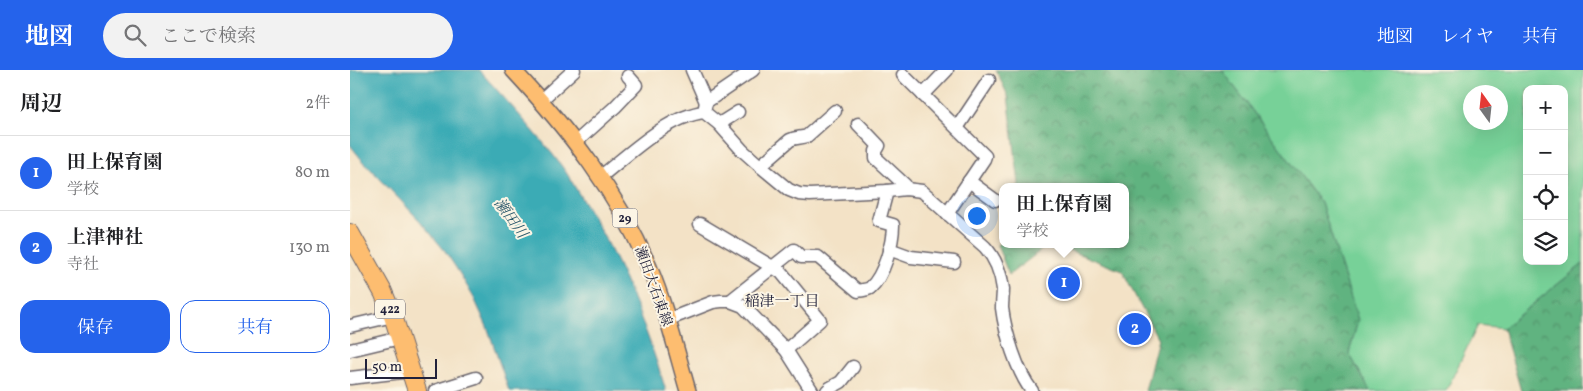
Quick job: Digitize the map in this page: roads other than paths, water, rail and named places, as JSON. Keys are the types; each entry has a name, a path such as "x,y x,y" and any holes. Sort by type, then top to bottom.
{"highway":[{"name":"422","path":"350,233 383,292 393,316 417,391"}],"main road":[{"name":"瀬田大石東線","path":"514,70 576,142 624,217 647,261 657,286 688,391"}],"street":[{"path":"541,100 574,70"},
{"path":"692,70 705,107 742,150 790,190 799,194 810,195 906,189 922,191 985,247 992,255 1003,288 1002,308 1010,344 1024,378 1032,391"},
{"path":"600,177 648,138 675,121 705,107 753,70"},
{"path":"923,95 947,70"},
{"path":"903,75 985,156 947,214"},
{"path":"576,142 616,107 636,85 628,76"},
{"path":"957,128 990,80"},
{"path":"760,166 794,138 807,136 835,111"},
{"path":"719,124 738,112"},
{"path":"858,124 879,146 876,151 876,158 905,185 906,189"},
{"path":"970,181 995,200"},
{"path":"730,301 794,250 801,257 818,257 858,291 869,288 883,270 894,234 894,225 879,222 887,191"},
{"path":"700,224 781,272 820,320 786,350"},
{"path":"889,249 930,265 954,262"},
{"path":"667,320 713,302 730,301 743,306 786,350 812,391"},
{"path":"350,326 393,316"},
{"path":"350,350 400,338"},
{"path":"827,391 830,388 844,386 852,367"},
{"path":"350,378 411,371"},
{"path":"435,391 476,378"}],"water":[{"name":"瀬田川","path":"350,70 479,70 561,165 593,217 618,265 640,314 666,391 509,391 488,329 474,298 460,274 445,251 420,221 350,145"}],"place":[{"name":"田上保育園","path":"1064,283"},
{"name":"上津神社","path":"1135,329"}],"district":[{"name":"稲津一丁目","path":"782,301"}]}
